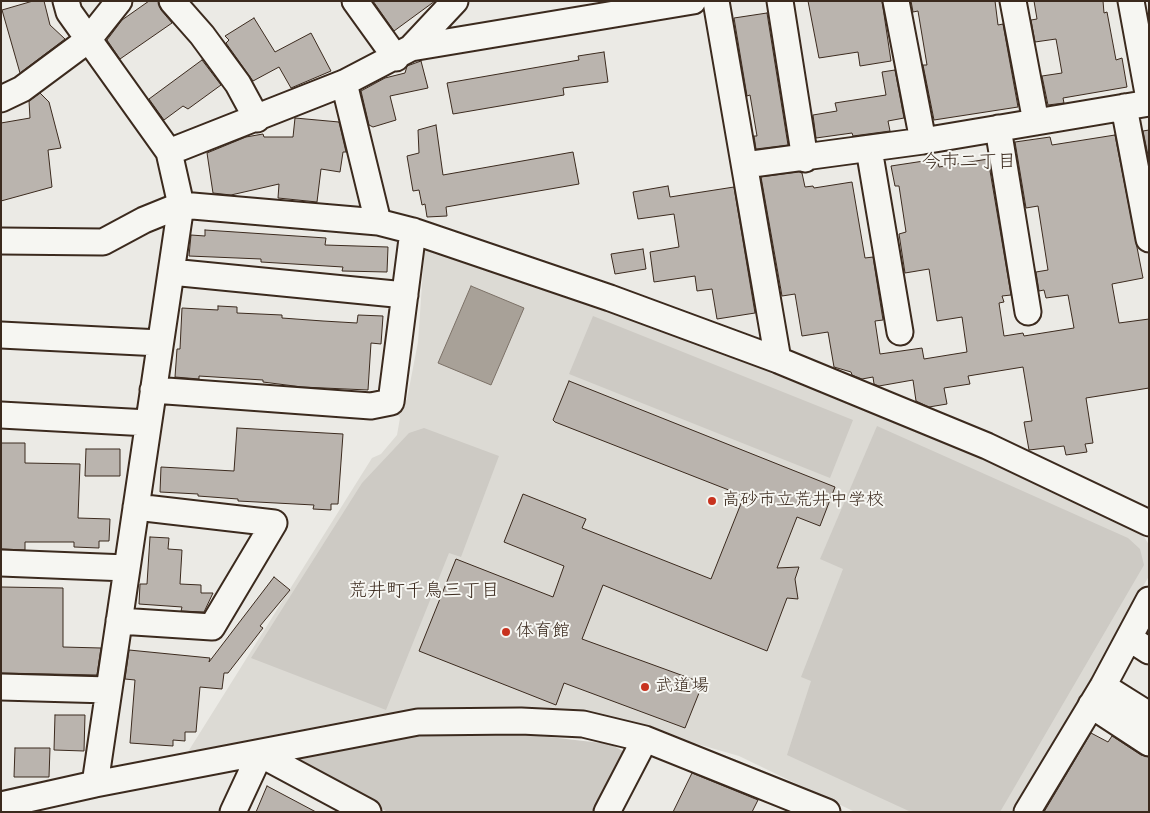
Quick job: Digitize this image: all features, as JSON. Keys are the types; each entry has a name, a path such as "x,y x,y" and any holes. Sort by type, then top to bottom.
{"street":[{"path":"66,1 69,12 88,40 169,152 181,205 95,784"},
{"path":"1,99 22,89 88,40 119,1"},
{"path":"172,1 202,35 238,84 257,119"},
{"path":"355,1 404,53"},
{"path":"404,53 455,1"},
{"path":"169,152 257,119 344,83 404,53 693,1"},
{"path":"716,1 778,360"},
{"path":"780,1 805,158"},
{"path":"896,1 923,141"},
{"path":"1013,1 1036,122"},
{"path":"1131,1 1149,99"},
{"path":"344,83 378,222"},
{"path":"745,165 923,141 1149,103"},
{"path":"1124,108 1149,239"},
{"path":"998,128 1028,312"},
{"path":"869,149 900,332"},
{"path":"1,241 103,242 144,220 181,205 378,222 413,231 610,298 778,360 987,446 1149,524"},
{"path":"153,390 371,406 392,402 413,231"},
{"path":"171,272 405,295"},
{"path":"1,335 160,343"},
{"path":"1,415 148,423"},
{"path":"119,622 212,627 274,523 136,507"},
{"path":"1,563 127,568"},
{"path":"1028,812 1097,695 1139,644 1149,600"},
{"path":"1,687 109,690"},
{"path":"1097,695 1149,715"},
{"path":"1097,695 1149,743"},
{"path":"1,805 95,784 260,754 418,722 521,721 583,724 645,739 826,812"},
{"path":"607,812 645,739"},
{"path":"233,812 260,754"},
{"path":"260,754 368,812"}],"shaded area":[{"name":"高砂市立荒井中学校","path":"425,242 905,422 1139,528 1149,545 1149,576 1015,812 855,812 739,756 614,720 493,710 431,709 358,718 186,755 372,458 381,454 397,435 400,418 397,413 407,399 418,342"},
{"path":"471,286 524,308 491,385 438,363"},
{"path":"593,316 853,420 830,478 569,374"},
{"path":"877,426 1128,538 1140,549 1144,565 1000,812 911,812 787,755 811,681 801,677 843,569 820,559"},
{"path":"424,428 499,456 461,557 449,553 386,710 251,658 362,483 409,433"},
{"path":"413,732 514,733 610,744 623,751 593,812 388,812 293,765 295,755"}],"building":[{"path":"33,1 44,1 50,25 65,39 20,73 2,10"},
{"path":"149,1 158,1 161,10 172,23 120,59 107,40 122,20"},
{"path":"373,1 435,1 394,31"},
{"path":"808,1 882,1 891,61 860,66 858,52 819,58"},
{"path":"911,1 995,1 998,25 1003,24 1018,107 934,120 923,65 927,65 918,11 913,12"},
{"path":"1034,1 1103,1 1104,13 1107,12 1116,60 1122,58 1127,87 1063,98 1064,103 1048,105 1042,76 1062,73 1056,39 1035,42 1031,20 1037,19"},
{"path":"767,13 788,145 756,149 754,136 757,136 750,95 747,96 734,18"},
{"path":"254,18 275,52 311,33 331,71 291,88 279,67 253,81 226,43 229,40 225,36"},
{"path":"604,52 608,82 563,88 564,95 453,114 447,83 579,60 578,56"},
{"path":"202,60 221,85 188,109 183,106 164,120 149,99"},
{"path":"421,61 428,88 390,96 396,120 373,127 369,125 361,91 385,78 405,73 407,66"},
{"path":"895,70 904,118 888,121 890,131 853,136 852,133 816,138 813,115 837,111 835,103 886,95 882,72"},
{"path":"40,93 49,102 61,148 48,150 52,187 1,201 1,123 30,118 29,101"},
{"path":"295,118 339,122 346,152 343,152 340,172 321,169 317,202 278,198 279,184 231,195 213,193 207,153 246,137 263,134 264,137 293,137"},
{"path":"436,125 443,175 573,152 579,184 446,207 447,216 427,217 425,204 422,205 419,190 413,191 407,156 419,153 418,130"},
{"path":"1149,130 1149,160 1143,131"},
{"path":"1115,135 1143,278 1112,284 1119,323 1149,319 1149,388 1086,398 1093,443 1085,444 1087,452 1066,455 1064,446 1029,450 1024,422 1032,421 1023,367 968,376 970,384 944,388 947,404 929,407 916,401 913,380 879,386 874,384 873,377 862,379 852,375 851,372 834,367 828,332 802,336 795,294 782,296 761,177 799,172 802,173 805,187 813,186 814,188 852,182 865,258 873,257 883,320 875,321 880,354 922,348 924,359 967,352 962,317 937,321 929,269 905,273 899,234 906,232 899,186 895,186 891,166 937,159 939,167 988,159 1011,295 1002,296 1004,302 999,303 1004,336 1023,333 1024,336 1074,328 1068,295 1046,298 1044,290 1039,291 1036,272 1048,270 1038,206 1026,208 1015,142 1050,137 1052,145"},
{"path":"668,186 670,197 734,187 755,313 717,319 712,289 697,291 695,276 654,282 650,252 679,247 674,214 638,219 633,192"},
{"path":"205,230 326,238 325,245 388,247 387,272 342,271 343,267 261,262 261,259 189,256 191,235 205,236"},
{"path":"643,249 646,269 615,274 611,254"},
{"path":"218,306 237,307 237,313 282,315 282,318 323,321 357,323 358,315 383,316 381,344 371,343 368,390 302,387 263,382 263,380 199,376 199,379 175,377 177,349 180,349 182,308 218,310"},
{"path":"569,381 835,487 820,526 797,517 777,568 799,567 795,579 798,599 787,598 767,651 603,585 582,639 703,683 685,728 564,683 556,705 419,651 456,559 553,597 564,566 504,542 523,494 586,519 582,528 711,579 744,496 555,422 553,420"},
{"path":"237,428 343,434 338,504 331,504 331,510 313,509 314,505 238,501 238,499 198,496 198,494 160,492 161,467 234,471"},
{"path":"1,443 25,443 25,463 80,464 78,518 110,519 109,541 99,541 99,548 74,547 74,542 25,542 25,550 1,549"},
{"path":"86,449 120,449 120,476 85,476"},
{"path":"150,537 169,538 168,549 182,550 180,584 201,585 201,593 213,593 204,612 181,611 182,607 139,604 140,584 147,584"},
{"path":"274,577 290,590 260,626 263,628 228,673 224,673 222,689 200,687 196,732 185,732 185,741 173,740 173,746 130,743 135,680 125,679 129,650 210,658 209,662"},
{"path":"1,587 63,588 63,647 101,648 97,675 1,673"},
{"path":"55,715 85,715 84,751 54,750"},
{"path":"1091,733 1108,742 1112,736 1141,755 1149,757 1149,812 1044,812"},
{"path":"15,748 50,748 49,777 14,777"},
{"path":"692,773 758,800 752,812 673,812"},
{"path":"267,786 316,812 256,812"}],"place":[{"name":"高砂市立荒井中学校","path":"712,501"},
{"name":"体育館","path":"506,632"},
{"name":"武道場","path":"645,687"}],"district":[{"name":"今市二丁目","path":"969,163"},
{"name":"荒井町千鳥三丁目","path":"424,592"}]}
